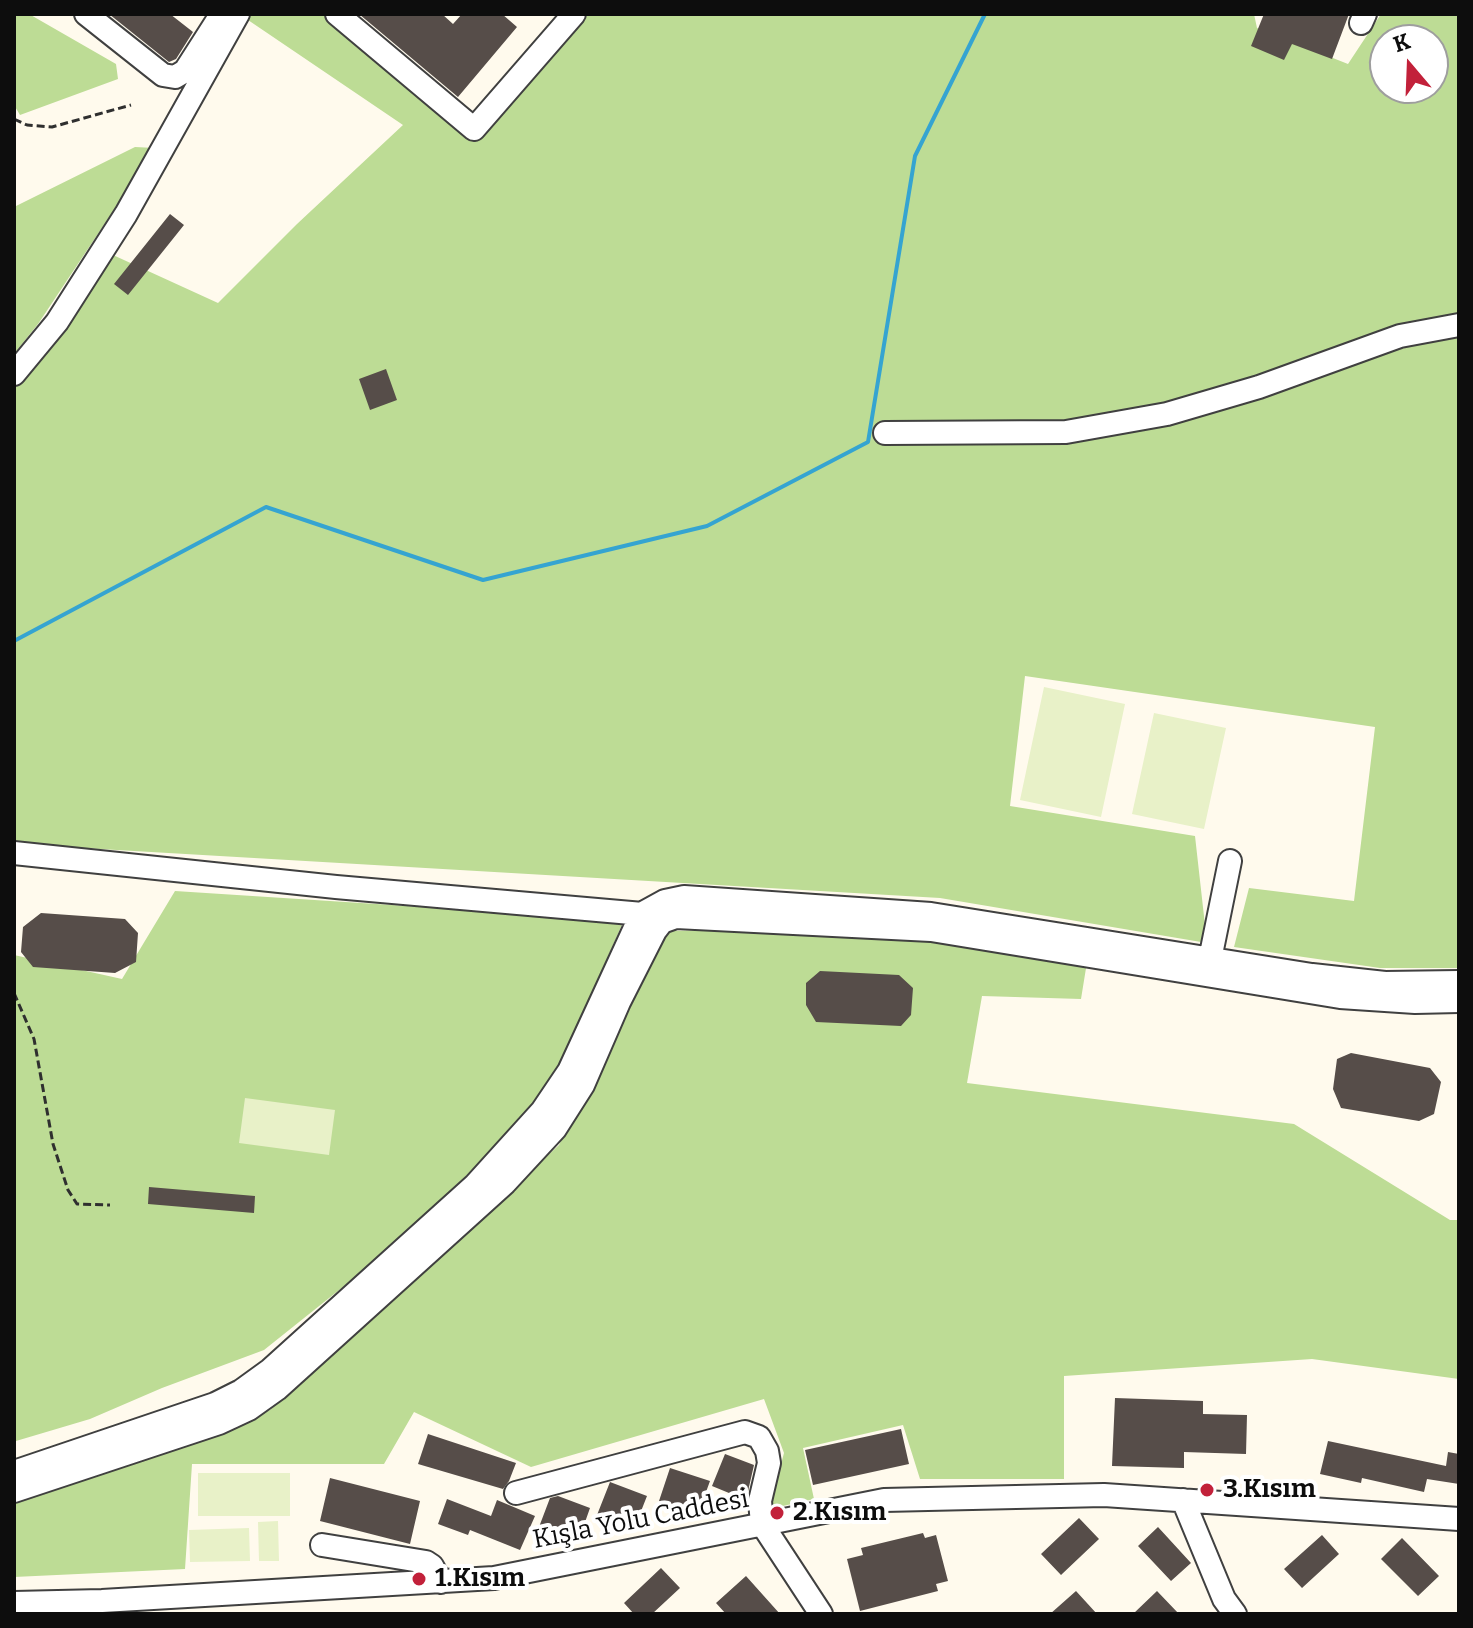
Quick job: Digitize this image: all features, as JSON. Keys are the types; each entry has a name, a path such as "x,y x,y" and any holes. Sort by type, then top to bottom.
{"street":[{"path":"86,14 163,75 175,77 185,71 222,14"},
{"path":"14,374 57,322 126,214 238,14"},
{"path":"337,14 474,129 574,14"},
{"path":"885,433 1066,432 1167,414 1259,387 1400,336 1459,325"},
{"path":"14,853 676,917 931,930 1209,967 1347,980 1459,982"},
{"path":"1209,967 1230,861"},
{"path":"230,1407 475,1185 533,1121 569,1071 644,914 665,901 684,897 931,914 1376,1001 1459,1001"},
{"path":"14,1491 28,1474 167,1430 277,1389 505,1183 555,1129 583,1085 619,1002 655,931 662,922 676,917"},
{"path":"516,1493 745,1432 759,1437 767,1451 769,1463 759,1512 762,1524 821,1614"},
{"name":"Kışla Yolu Caddesi","path":"14,1603 102,1601 494,1578 884,1500 1104,1495 1459,1519"},
{"path":"1183,1500 1223,1609"},
{"path":"322,1545 426,1562 441,1582"}],"path":[{"path":"14,119 27,125 52,127 131,105"},
{"path":"14,993 34,1039 53,1144 68,1190 77,1204 110,1205"}],"green space":[{"path":"14,14 29,14 116,64 118,79 20,115 14,105"},
{"path":"252,14 329,14 477,138 588,14 1254,14 1257,28 1348,64 1369,32 1369,104 1449,104 1449,24 1374,24 1381,14 1459,14 1459,968 1380,968 1234,947 1249,888 1354,901 1375,727 1025,676 1010,806 1195,836 1207,943 940,898 14,844 14,384 113,255 218,303 403,125 248,20"},
{"path":"135,147 155,148 38,324 14,354 14,207"},
{"path":"1044,687 1125,704 1101,817 1020,800"},
{"path":"1154,713 1226,728 1204,829 1132,814"},
{"path":"175,891 624,920 544,1102 378,1259 264,1350 90,1419 16,1441 14,955 122,979"},
{"path":"847,928 1087,962 1081,999 982,996 967,1083 1294,1124 1450,1220 1459,1220 1459,1379 1312,1359 1064,1376 1064,1479 920,1479 903,1425 803,1448 814,1499 765,1510 784,1453 764,1399 531,1467 414,1412 384,1464 192,1464 185,1569 14,1577 14,1497 270,1410 559,1145 663,931"},
{"path":"245,1098 335,1110 329,1155 239,1143"},
{"path":"198,1473 290,1473 290,1516 198,1516"},
{"path":"278,1521 279,1561 259,1561 258,1522"},
{"path":"249,1528 250,1561 190,1562 189,1530"}],"building":[{"path":"109,14 170,14 193,32 176,59 169,62"},
{"path":"359,14 442,14 453,24 462,14 502,14 517,27 458,97"},
{"path":"1264,14 1349,14 1332,59 1292,44 1284,60 1251,46"},
{"path":"170,214 184,225 128,295 114,284"},
{"path":"386,369 397,400 370,410 359,379"},
{"path":"41,913 125,919 138,933 136,962 115,973 33,967 21,952 23,927"},
{"path":"820,971 899,975 913,988 911,1015 901,1026 816,1022 806,1005 806,983"},
{"path":"1351,1053 1430,1068 1441,1082 1434,1114 1419,1121 1341,1108 1333,1089 1337,1059"},
{"path":"149,1187 255,1196 254,1213 148,1204"},
{"path":"1115,1398 1203,1401 1203,1414 1247,1415 1246,1454 1184,1452 1184,1468 1112,1466"},
{"path":"901,1429 909,1464 813,1485 805,1450"},
{"path":"428,1434 516,1463 509,1481 503,1489 418,1464"},
{"path":"1328,1441 1446,1466 1448,1452 1459,1454 1459,1484 1427,1479 1424,1492 1362,1478 1361,1483 1320,1474"},
{"path":"725,1454 754,1465 746,1500 712,1486"},
{"path":"670,1468 710,1481 698,1514 659,1501"},
{"path":"330,1478 420,1501 410,1544 320,1521"},
{"path":"610,1482 647,1496 634,1529 597,1515"},
{"path":"558,1496 590,1508 578,1542 539,1527 550,1498"},
{"path":"447,1499 491,1516 497,1500 535,1516 520,1550 470,1530 468,1535 438,1524"},
{"path":"1079,1518 1099,1539 1061,1575 1041,1554"},
{"path":"1158,1527 1191,1563 1171,1581 1138,1546"},
{"path":"923,1533 925,1538 936,1535 948,1581 936,1584 938,1591 860,1611 847,1559 863,1555 861,1548"},
{"path":"1322,1535 1339,1554 1302,1588 1284,1569"},
{"path":"1402,1538 1439,1576 1418,1596 1381,1559"},
{"path":"661,1568 680,1588 652,1614 634,1614 624,1603"},
{"path":"746,1576 780,1614 726,1614 716,1603"},
{"path":"1076,1591 1097,1614 1050,1614"},
{"path":"1157,1591 1179,1614 1133,1614"}],"waterway":[{"path":"14,641 266,507 483,580 707,526 868,442 915,156 985,14"}],"place":[{"name":"3.Kısım","path":"1207,1490"},
{"name":"2.Kısım","path":"777,1513"},
{"name":"1.Kısım","path":"419,1579"}]}
